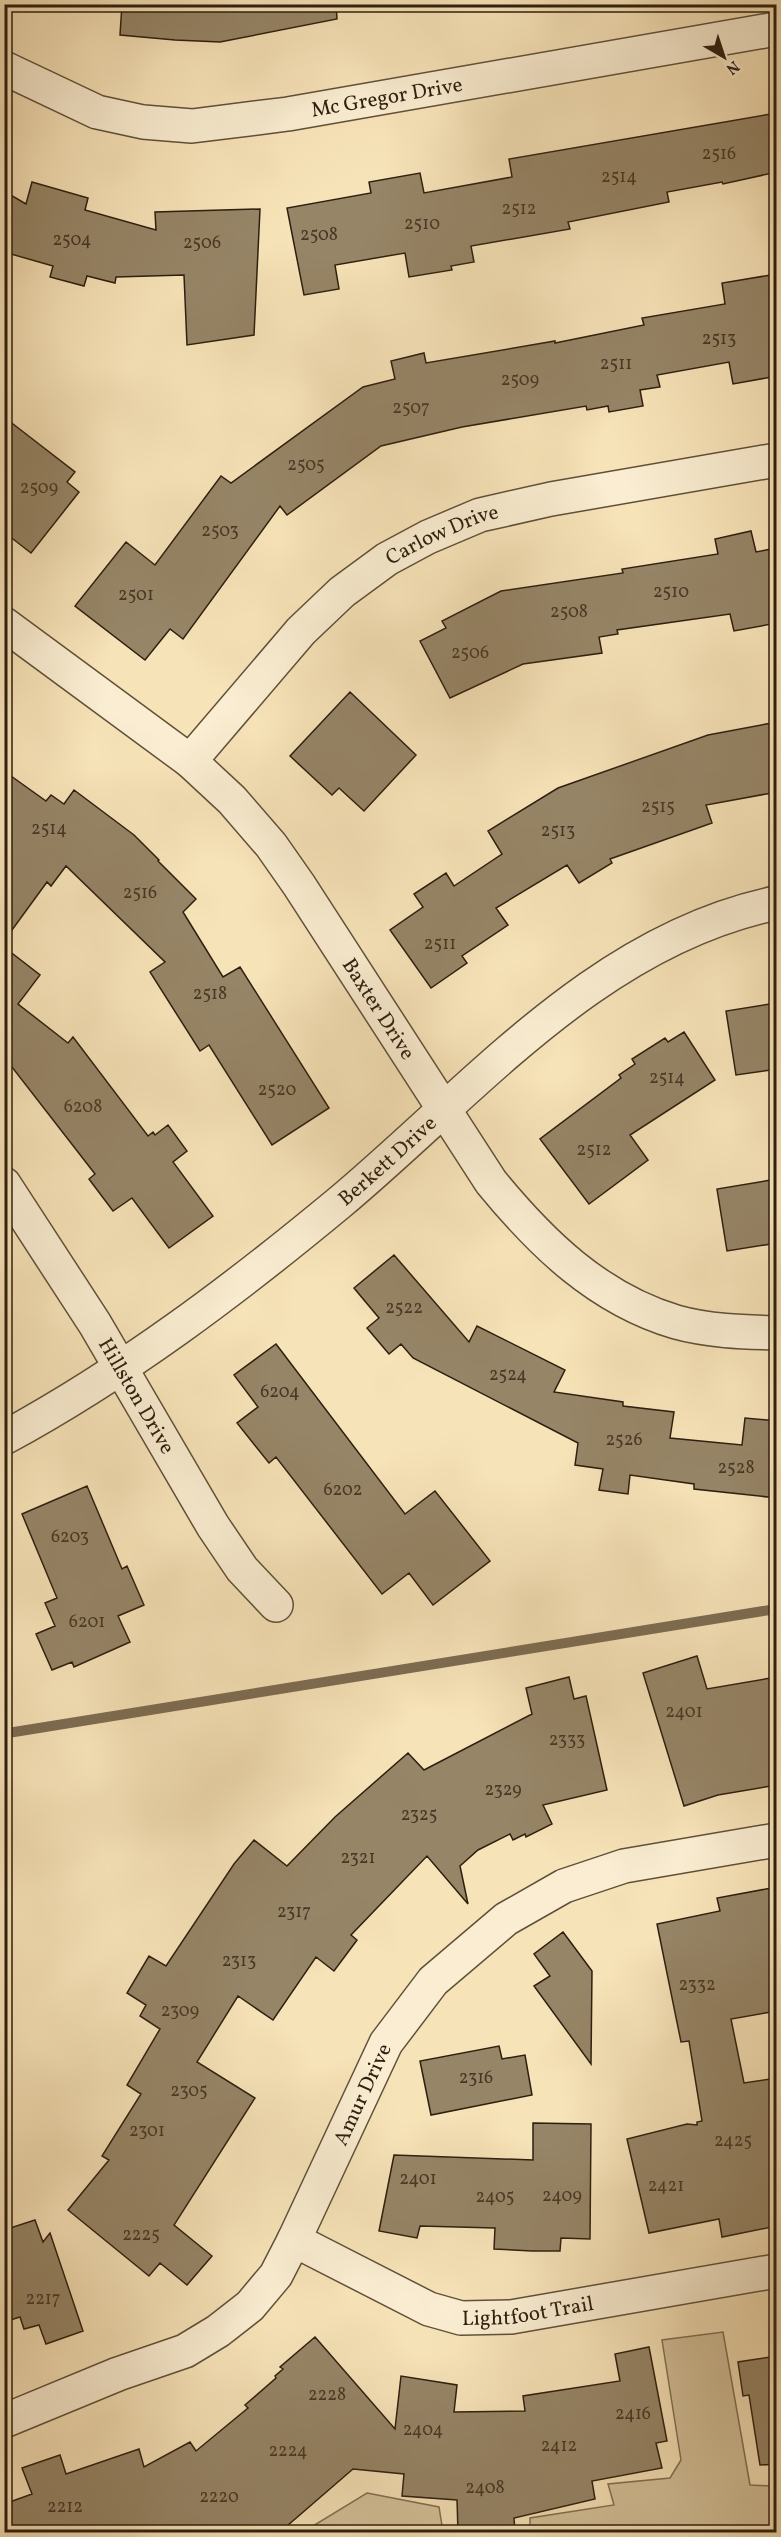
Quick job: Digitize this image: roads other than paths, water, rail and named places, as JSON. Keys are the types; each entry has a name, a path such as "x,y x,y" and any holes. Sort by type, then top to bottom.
{"street":[{"name":"Mc Gregor Drive","path":"4,68 97,112 142,122 192,126 288,114 777,29"},
{"name":"Carlow Drive","path":"190,761 301,631 342,592 387,559 428,537 480,515 551,499 777,460"},
{"name":"Baxter Drive","path":"4,624 190,761 232,800 271,845 491,1182 525,1224 575,1269 624,1301 676,1322 728,1331 777,1333"},
{"name":"Berkett Drive","path":"4,1438 90,1389 253,1273 340,1202 544,1022 641,953 696,929 777,903"},
{"name":"Hillston Drive","path":"4,1184 121,1367 213,1526 242,1569 276,1605"},
{"name":"Amur Drive","path":"4,2421 118,2374 185,2351 218,2331 250,2306 276,2275 386,2043 433,1981 506,1919 564,1886 624,1866 777,1840"},
{"name":"Lightfoot Trail","path":"294,2240 429,2310 461,2318 511,2317 777,2271"}],"waterway":[{"path":"8,1733 776,1609"}]}
